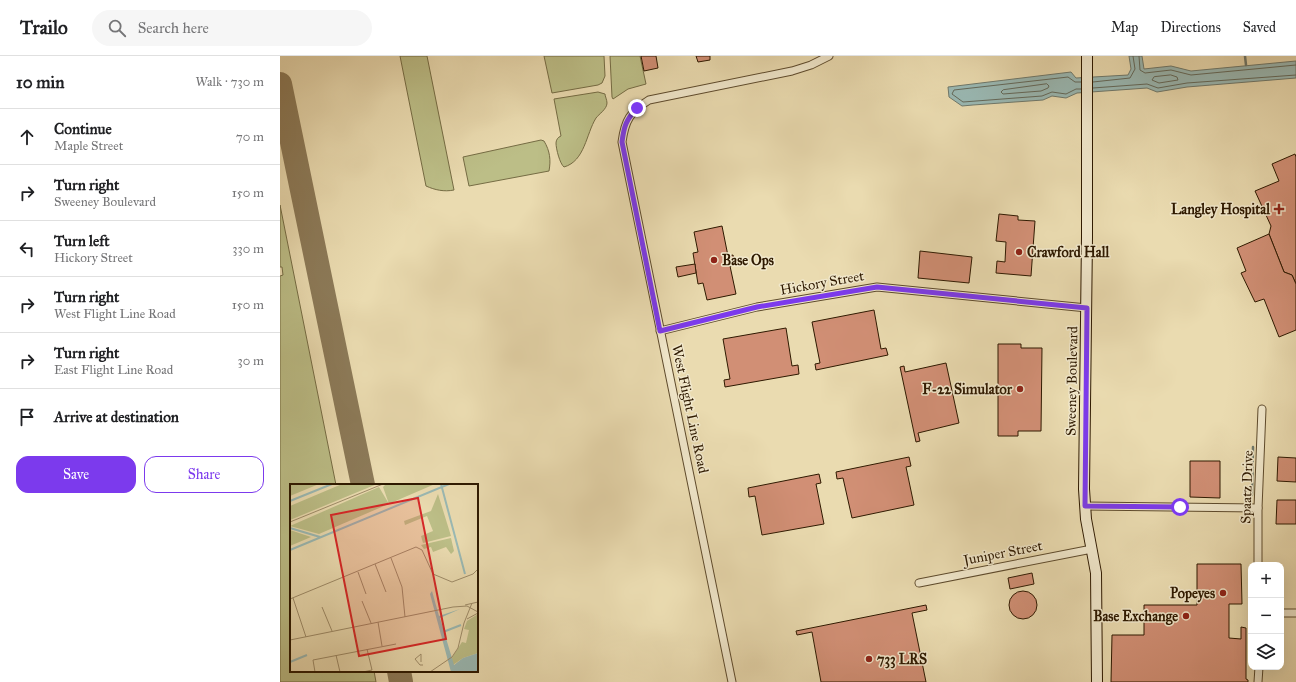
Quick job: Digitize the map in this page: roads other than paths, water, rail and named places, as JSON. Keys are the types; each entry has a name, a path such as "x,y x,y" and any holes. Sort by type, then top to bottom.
{"main road":[{"name":"Sweeney Boulevard","path":"1087,56 1085,506 1097,584 1096,682"}],"street":[{"name":"West Flight Line Road","path":"732,682 622,142 624,127 629,117 637,108 649,100 792,71 811,65 829,56"},
{"name":"Hickory Street","path":"660,331 757,307 877,287 1087,308"},
{"name":"Spaatz Drive","path":"1258,562 1258,508 1262,409"},
{"path":"1085,506 1258,508"},
{"name":"Juniper Street","path":"919,583 1092,549"},
{"path":"1284,613 1296,613"},
{"path":"1258,682 1259,670"}],"water":[{"path":"1129,56 1142,56 1144,69 1171,66 1191,71 1296,61 1296,78 1187,87 1157,92 1147,88 1077,93 1066,98 1052,96 1043,100 962,106 949,97 948,87 1071,72 1076,78 1128,75 1131,69"}],"waterway":[{"path":"1245,56 1246,65"},
{"path":"1252,495 1253,447"}],"place":[{"name":"Langley Hospital","path":"1279,209"},
{"name":"Crawford Hall","path":"1019,252"},
{"name":"Base Ops","path":"714,260"},
{"name":"F-22 Simulator","path":"1020,389"},
{"name":"Popeyes","path":"1223,593"},
{"name":"Base Exchange","path":"1186,616"},
{"name":"733 LRS","path":"869,659"}]}
